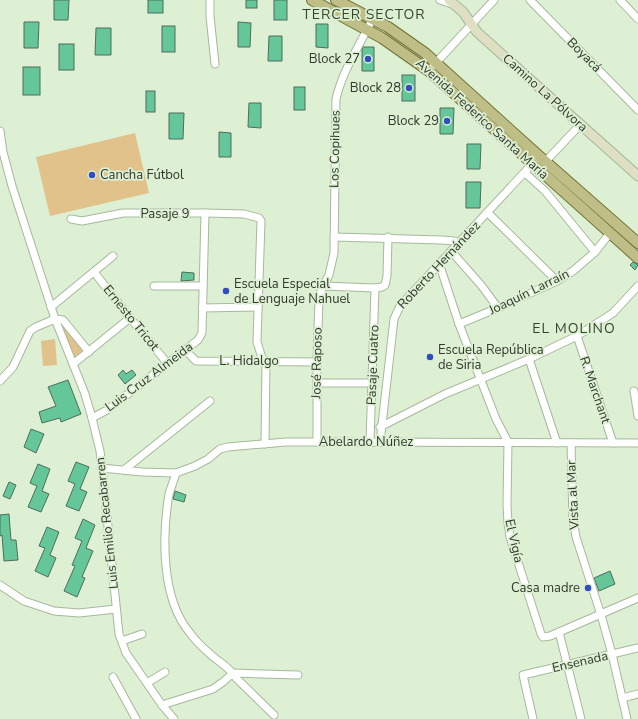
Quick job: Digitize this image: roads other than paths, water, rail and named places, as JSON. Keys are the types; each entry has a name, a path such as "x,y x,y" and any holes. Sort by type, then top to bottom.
{"main road":[{"name":"Avenida Federico Santa María","path":"312,0 368,29 397,47 429,71 638,244"},
{"name":"Avenida Federico Santa María","path":"336,0 373,18 402,36 436,63 610,233 638,258"}],"street":[{"path":"210,0 210,16 215,64"},
{"name":"Camino La Pólvora","path":"440,0 453,3 463,12 477,32 638,176"},
{"path":"429,71 494,0"},
{"name":"Boyacá","path":"530,0 638,110"},
{"path":"620,0 638,19"},
{"name":"Los Copihues","path":"323,286 332,265 334,236 336,99 338,88 348,65 373,18"},
{"name":"Roberto Hernández","path":"380,442 380,427 396,312 404,300 525,173 580,124"},
{"name":"Luis Emilio Recabarren","path":"0,131 3,152 12,186 55,319 85,394 100,451 119,634 126,653 162,705 174,719"},
{"path":"525,173 545,191 594,252"},
{"path":"488,212 557,281"},
{"name":"Pasaje 9","path":"71,218 82,222 123,213 205,213 244,214 259,218 261,221 258,307"},
{"name":"Luis Cruz Almeida","path":"92,418 107,410 168,364 198,340 202,333 205,213"},
{"name":"Joaquín Larraín","path":"459,324 557,281 573,271 594,252 610,233"},
{"path":"334,236 448,240 458,243"},
{"name":"Pasaje Cuatro","path":"370,441 378,288 386,282 388,276 388,237"},
{"path":"451,251 481,285 498,308"},
{"path":"51,306 113,256"},
{"path":"439,264 459,324 496,419 508,442"},
{"name":"Ernesto Tricot","path":"94,272 168,364"},
{"path":"154,286 203,286"},
{"path":"323,286 378,288"},
{"name":"José Raposo","path":"317,442 319,297 323,286"},
{"path":"380,427 446,394 529,359 577,336 613,312 638,286"},
{"path":"202,308 258,307 257,342 264,361 265,444"},
{"path":"73,364 130,318"},
{"path":"0,381 13,367 30,331 55,319 63,320 89,352"},
{"name":"R. Marchant","path":"577,336 613,444"},
{"name":"L. Hidalgo","path":"185,350 196,361 317,362"},
{"path":"529,359 557,443"},
{"path":"317,383 372,383"},
{"path":"634,392 638,416"},
{"path":"124,470 210,401"},
{"name":"Abelardo Núñez","path":"102,468 176,474 195,466 220,449 228,446 265,444 370,441 638,444"},
{"name":"El Vigía","path":"508,442 508,523 510,537 541,634 543,637 559,632"},
{"name":"Vista al Mar","path":"571,443 573,520 576,538 612,654 627,719"},
{"path":"176,474 170,493 166,522 165,556 174,608 189,632 208,653 233,673 236,678 274,715"},
{"path":"0,584 24,601 54,611 79,613 116,609"},
{"path":"581,719 559,632 638,598"},
{"path":"122,641 142,634"},
{"name":"Ensenada","path":"533,719 523,675 638,648"},
{"path":"147,683 166,672"},
{"path":"162,705 213,689 233,673 298,675"},
{"path":"113,677 136,719"},
{"path":"622,698 638,694"}],"place":[{"name":"Block 27","path":"368,59"},
{"name":"Block 28","path":"409,88"},
{"name":"Block 29","path":"447,121"},
{"name":"Cancha Fútbol","path":"92,175"},
{"name":"Escuela Especial de Lenguaje Nahuel","path":"226,291"},
{"name":"Escuela República de Siria","path":"430,357"},
{"name":"Casa madre","path":"588,588"}],"district":[{"name":"TERCER SECTOR","path":"364,14"},
{"name":"EL MOLINO","path":"574,328"}]}
